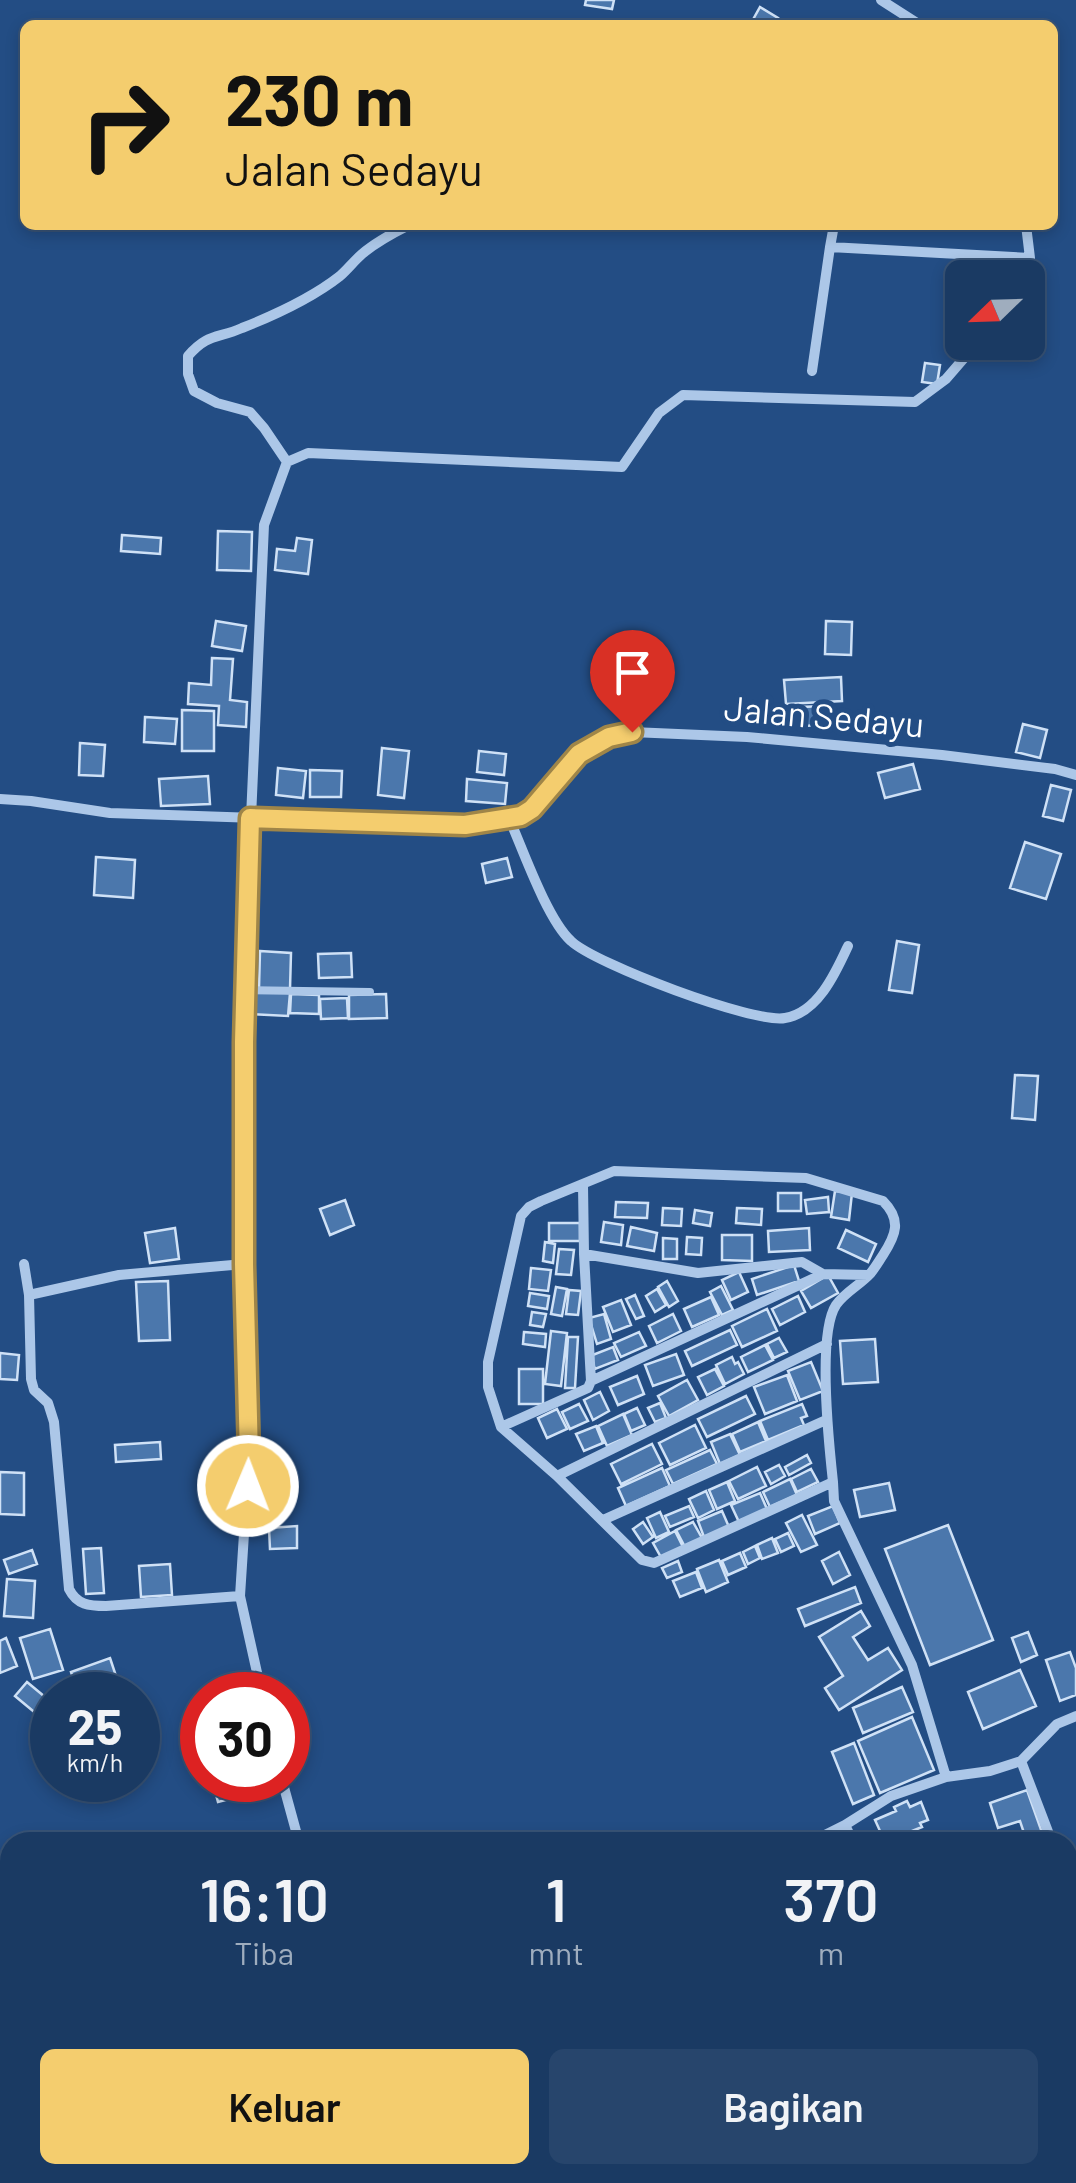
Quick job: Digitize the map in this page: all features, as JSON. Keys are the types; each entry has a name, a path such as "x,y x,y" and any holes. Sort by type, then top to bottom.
{"street":[{"path":"880,0 912,20"},
{"path":"287,462 250,412 217,403 194,391 188,374 188,356 214,335 238,330 306,298 338,277 364,252 400,230"},
{"path":"812,370 833,230"},
{"path":"830,247 1030,258 1027,230"},
{"path":"257,1672 240,1596 249,1456 244,1264 250,818 264,525 287,462 308,453 622,467 659,413 683,395 914,402 946,379 962,360"},
{"name":"Jalan Sedayu","path":"0,799 110,813 465,825 521,816 532,809 579,754 609,737 632,732 747,737 903,751 1076,775"},
{"path":"509,818 553,918 570,941 598,960 652,982 763,1018 787,1018 809,1006 832,979 848,946"},
{"path":"833,1482 654,1563 642,1560 501,1427 488,1387 488,1362 521,1216 541,1201 614,1170 806,1178 871,1196 891,1209 897,1224 894,1237 869,1275 834,1307 828,1344 826,1420 833,1482 834,1500 912,1665 946,1777"},
{"path":"501,1427 588,1388 591,1381 583,1185"},
{"path":"584,1254 698,1273 802,1262 822,1274"},
{"path":"24,1264 29,1295 31,1378 34,1390 48,1403 52,1416 69,1588 74,1598 90,1606 106,1606 240,1596"},
{"path":"29,1295 119,1275 244,1264"},
{"path":"591,1381 822,1274 869,1275"},
{"path":"557,1476 828,1344"},
{"path":"603,1520 826,1420"},
{"path":"831,1832 891,1796 946,1777 990,1772 1021,1761 1057,1724 1076,1716"},
{"path":"1021,1761 1048,1832"},
{"path":"288,1802 296,1832"},
{"path":"845,1825 848,1832"}],"lane":[{"path":"246,990 370,992"}],"building":[{"path":"586,0 614,0 612,9 585,5"},
{"path":"760,7 778,18 777,20 753,20"},
{"path":"925,363 940,365 937,384 922,382"},
{"path":"218,531 252,532 251,571 217,570"},
{"path":"122,535 161,538 160,554 121,551"},
{"path":"297,538 312,540 308,574 275,570 277,549 295,551"},
{"path":"216,621 246,626 242,651 212,646"},
{"path":"826,621 852,622 851,655 825,654"},
{"path":"212,658 233,659 230,700 247,702 246,727 218,725 219,706 188,704 189,683 211,685"},
{"path":"841,677 842,701 786,704 784,680"},
{"path":"825,706 826,725 801,726 800,707"},
{"path":"182,710 214,711 214,751 182,751"},
{"path":"145,717 177,719 175,744 144,742"},
{"path":"1023,724 1047,730 1040,758 1016,752"},
{"path":"80,743 105,745 103,776 79,775"},
{"path":"382,748 409,751 404,798 378,795"},
{"path":"479,751 506,754 504,775 477,772"},
{"path":"913,764 920,789 885,798 878,773"},
{"path":"278,768 306,771 303,798 276,795"},
{"path":"310,770 342,771 341,797 310,797"},
{"path":"208,776 210,804 161,806 159,779"},
{"path":"467,779 507,783 505,804 466,801"},
{"path":"1051,785 1071,790 1063,821 1043,816"},
{"path":"1025,842 1061,854 1046,899 1010,888"},
{"path":"96,857 135,860 133,898 94,895"},
{"path":"507,858 512,877 486,883 482,864"},
{"path":"897,941 919,945 912,993 889,990"},
{"path":"260,951 291,953 290,989 259,988"},
{"path":"351,953 352,977 319,978 318,954"},
{"path":"252,990 290,993 288,1016 250,1014"},
{"path":"291,994 319,995 319,1014 290,1013"},
{"path":"386,994 387,1018 349,1019 349,995"},
{"path":"347,998 348,1018 321,1019 320,999"},
{"path":"1015,1075 1038,1076 1035,1120 1012,1118"},
{"path":"835,1191 852,1193 849,1220 831,1217"},
{"path":"778,1193 801,1193 801,1211 778,1211"},
{"path":"828,1197 829,1212 807,1214 805,1200"},
{"path":"345,1200 354,1225 330,1235 320,1209"},
{"path":"616,1202 648,1203 647,1218 615,1217"},
{"path":"663,1208 682,1209 681,1226 662,1225"},
{"path":"737,1208 762,1209 761,1225 736,1223"},
{"path":"695,1210 712,1213 710,1226 693,1223"},
{"path":"604,1222 623,1225 621,1245 601,1242"},
{"path":"549,1223 580,1223 580,1241 549,1241"},
{"path":"631,1227 657,1233 654,1251 627,1246"},
{"path":"175,1228 179,1259 150,1263 145,1233"},
{"path":"809,1228 810,1250 769,1252 768,1231"},
{"path":"846,1230 876,1244 868,1262 838,1248"},
{"path":"722,1235 752,1235 752,1261 722,1260"},
{"path":"687,1237 702,1238 701,1255 686,1254"},
{"path":"663,1238 677,1239 677,1259 663,1259"},
{"path":"545,1242 555,1244 553,1263 543,1261"},
{"path":"559,1249 574,1250 571,1275 556,1274"},
{"path":"794,1265 799,1281 757,1295 752,1279"},
{"path":"531,1268 551,1270 548,1291 529,1289"},
{"path":"739,1272 748,1292 731,1300 722,1280"},
{"path":"828,1275 838,1293 811,1308 801,1291"},
{"path":"168,1281 170,1340 139,1341 136,1282"},
{"path":"667,1281 678,1301 669,1307 658,1287"},
{"path":"721,1286 733,1310 722,1315 710,1292"},
{"path":"556,1287 567,1289 562,1316 551,1314"},
{"path":"657,1289 666,1305 655,1312 646,1296"},
{"path":"569,1290 581,1291 578,1315 566,1314"},
{"path":"530,1293 549,1296 547,1309 528,1306"},
{"path":"635,1295 644,1316 636,1319 626,1299"},
{"path":"798,1296 805,1312 780,1325 772,1309"},
{"path":"711,1297 719,1315 692,1327 684,1309"},
{"path":"621,1300 631,1325 613,1332 603,1307"},
{"path":"767,1309 777,1331 742,1347 732,1326"},
{"path":"532,1312 546,1314 543,1327 530,1325"},
{"path":"604,1314 611,1339 597,1344 589,1318"},
{"path":"673,1314 681,1331 657,1343 649,1326"},
{"path":"730,1330 737,1345 692,1366 685,1351"},
{"path":"551,1331 567,1333 561,1386 545,1384"},
{"path":"524,1332 546,1334 545,1347 523,1344"},
{"path":"639,1332 646,1346 621,1357 614,1343"},
{"path":"568,1337 578,1337 575,1388 565,1388"},
{"path":"779,1338 787,1352 774,1358 767,1344"},
{"path":"875,1339 878,1382 843,1384 840,1341"},
{"path":"765,1345 773,1360 748,1372 741,1357"},
{"path":"613,1347 618,1360 595,1369 590,1356"},
{"path":"0,1353 19,1355 17,1380 0,1379"},
{"path":"676,1354 684,1375 653,1386 645,1365"},
{"path":"732,1357 744,1374 725,1384 716,1365"},
{"path":"811,1362 823,1391 800,1400 788,1371"},
{"path":"519,1369 543,1369 543,1404 519,1404"},
{"path":"715,1369 724,1386 707,1395 698,1377"},
{"path":"787,1375 797,1401 765,1414 754,1387"},
{"path":"637,1376 644,1394 618,1405 610,1387"},
{"path":"687,1380 698,1400 669,1416 658,1396"},
{"path":"600,1392 609,1411 593,1420 584,1400"},
{"path":"746,1396 755,1414 707,1437 698,1419"},
{"path":"660,1403 666,1418 655,1422 648,1408"},
{"path":"579,1404 588,1421 570,1429 562,1412"},
{"path":"802,1404 807,1416 801,1418 804,1425 768,1440 760,1421"},
{"path":"637,1408 645,1425 631,1431 624,1414"},
{"path":"557,1409 567,1429 547,1438 538,1418"},
{"path":"623,1414 632,1435 607,1446 598,1426"},
{"path":"758,1422 766,1441 740,1452 732,1434"},
{"path":"695,1425 706,1448 670,1465 659,1443"},
{"path":"596,1426 603,1443 584,1451 576,1434"},
{"path":"730,1434 740,1455 720,1464 711,1442"},
{"path":"160,1442 161,1459 116,1462 115,1445"},
{"path":"652,1444 662,1464 621,1484 611,1464"},
{"path":"710,1450 717,1464 673,1484 666,1470"},
{"path":"807,1455 811,1463 789,1475 785,1467"},
{"path":"779,1465 785,1476 771,1484 765,1472"},
{"path":"757,1467 766,1486 738,1499 729,1481"},
{"path":"662,1468 670,1486 626,1506 618,1488"},
{"path":"811,1469 818,1482 797,1492 791,1479"},
{"path":"0,1472 24,1473 24,1515 0,1514"},
{"path":"790,1479 797,1495 770,1507 763,1492"},
{"path":"264,1482 281,1483 280,1515 263,1514"},
{"path":"727,1482 735,1501 717,1509 709,1490"},
{"path":"889,1483 895,1510 860,1517 854,1490"},
{"path":"706,1491 714,1510 698,1518 689,1499"},
{"path":"760,1493 767,1509 739,1522 731,1505"},
{"path":"689,1506 694,1517 670,1527 665,1516"},
{"path":"833,1506 840,1523 815,1534 808,1516"},
{"path":"722,1511 729,1527 704,1537 698,1521"},
{"path":"660,1512 669,1532 656,1538 647,1518"},
{"path":"802,1515 817,1545 801,1552 786,1523"},
{"path":"643,1522 653,1537 643,1544 633,1529"},
{"path":"693,1522 702,1538 685,1547 676,1530"},
{"path":"948,1525 993,1640 930,1665 885,1549"},
{"path":"297,1526 297,1548 270,1549 269,1528"},
{"path":"675,1531 683,1547 662,1559 653,1543"},
{"path":"788,1533 794,1546 781,1552 775,1539"},
{"path":"772,1538 778,1553 762,1559 757,1545"},
{"path":"755,1546 760,1558 748,1564 743,1552"},
{"path":"101,1548 104,1593 86,1594 83,1549"},
{"path":"32,1550 37,1564 9,1574 4,1560"},
{"path":"839,1552 850,1575 833,1584 822,1561"},
{"path":"740,1553 746,1567 728,1575 722,1561"},
{"path":"719,1560 728,1582 706,1592 697,1569"},
{"path":"678,1561 682,1572 667,1578 662,1568"},
{"path":"170,1564 172,1595 141,1597 139,1566"},
{"path":"696,1572 702,1588 680,1597 673,1581"},
{"path":"7,1579 35,1581 33,1618 4,1616"},
{"path":"855,1587 861,1603 805,1626 798,1609"},
{"path":"861,1611 870,1626 853,1637 868,1660 888,1648 902,1670 839,1710 825,1688 843,1676 819,1637"},
{"path":"50,1629 63,1670 31,1672 20,1638"},
{"path":"1028,1632 1037,1655 1021,1662 1012,1638"},
{"path":"6,1638 17,1666 0,1673 0,1641"},
{"path":"1070,1652 1076,1668 1076,1695 1060,1701 1046,1660"},
{"path":"110,1658 115,1672 71,1672"},
{"path":"1020,1670 1036,1706 983,1729 968,1692"},
{"path":"27,1682 30,1684 30,1708 15,1696"},
{"path":"902,1687 913,1712 863,1733 853,1708"},
{"path":"912,1717 934,1770 880,1793 858,1741"},
{"path":"854,1743 874,1795 853,1804 832,1752"},
{"path":"1027,1790 1042,1832 1024,1832 1020,1821 998,1828 990,1803"},
{"path":"907,1801 910,1807 921,1802 928,1820 910,1832 880,1832 875,1820 896,1811 894,1807"}],"route":[{"path":"248,1486 244,1042 250,818 465,825 521,816 532,809 579,754 609,737 632,732"}]}
